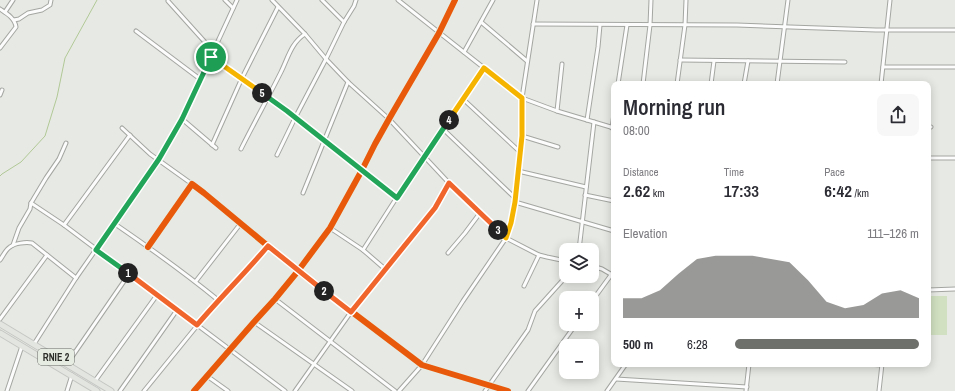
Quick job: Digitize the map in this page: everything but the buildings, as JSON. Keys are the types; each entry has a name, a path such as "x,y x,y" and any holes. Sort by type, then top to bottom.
{"main road":[{"name":"RNIE 2","path":"0,324 111,391"},
{"name":"RNIE 2","path":"0,333 97,391"}],"street":[{"path":"5,12 14,0"},
{"path":"14,20 19,19 28,13 42,10 50,5 51,0"},
{"path":"225,0 233,8"},
{"path":"34,344 76,278 159,159 182,119 237,0"},
{"path":"272,0 348,82 388,118 449,183 506,238 539,255 559,260"},
{"path":"322,0 344,22"},
{"path":"277,155 356,0"},
{"path":"398,0 522,98 557,111 611,127"},
{"path":"194,391 275,299 330,228 362,170 388,118 439,33 455,0"},
{"path":"464,52 493,0"},
{"path":"399,391 422,365 506,238 511,223 515,202 522,136 522,98 537,0"},
{"path":"643,81 650,25 651,0"},
{"path":"677,81 685,25 686,0"},
{"path":"777,81 788,0"},
{"path":"882,81 890,0"},
{"path":"168,1 213,51"},
{"path":"212,145 242,78 278,7"},
{"path":"0,9 14,20 16,24 0,48"},
{"path":"481,22 528,61"},
{"path":"533,24 737,25 876,30 955,30"},
{"path":"587,120 600,25"},
{"path":"618,81 627,25"},
{"path":"136,31 200,79"},
{"path":"240,149 282,71 291,50 297,40 305,34"},
{"path":"211,57 268,97 397,198"},
{"path":"680,60 845,62"},
{"path":"711,81 714,61"},
{"path":"745,81 748,61"},
{"path":"557,111 562,64"},
{"path":"883,67 955,67"},
{"path":"363,250 484,68"},
{"path":"303,194 348,82"},
{"path":"0,95 2,90"},
{"path":"463,99 520,152"},
{"path":"182,119 216,148"},
{"path":"580,243 594,122"},
{"path":"122,128 150,154 159,159 204,193 298,271 422,365 508,391"},
{"path":"443,129 515,198"},
{"path":"64,225 130,135"},
{"path":"522,136 558,147"},
{"path":"14,245 19,228 30,209 31,203 59,159 66,143"},
{"path":"931,158 955,158"},
{"path":"518,171 586,187"},
{"path":"295,391 351,312 435,208 449,183"},
{"path":"148,247 192,184"},
{"path":"585,195 611,200"},
{"path":"515,202 611,230"},
{"path":"31,203 64,225 285,391"},
{"path":"448,253 480,213"},
{"path":"196,281 241,223"},
{"path":"114,224 196,281 218,300"},
{"path":"330,228 363,250 385,269"},
{"path":"0,260 10,246 23,242 32,243 76,278"},
{"path":"144,391 218,300 241,277 268,246"},
{"path":"0,319 47,255"},
{"path":"524,286 539,255"},
{"path":"599,268 611,275"},
{"path":"67,364 129,274"},
{"path":"599,292 611,277"},
{"path":"485,391 528,330 535,311 560,283"},
{"path":"931,290 955,289"},
{"path":"95,382 157,295"},
{"path":"275,299 395,391"},
{"path":"120,391 177,310"},
{"path":"254,322 352,391"},
{"path":"528,391 571,331"},
{"path":"7,391 22,346"},
{"path":"607,391 624,367"},
{"path":"616,379 747,389 749,367"},
{"path":"879,391 882,367"},
{"path":"67,391 72,375"},
{"path":"208,376 228,391"}],"green space":[{"path":"931,296 947,296 947,335 931,335"}],"waterway":[{"path":"0,176 21,162 45,136 57,97 65,58 97,0"}],"cycle path":[{"path":"194,391 275,299 330,228 375,144 439,33 455,0"},
{"path":"148,247 192,184 298,271 422,365 508,391"}],"route":[{"path":"211,57 287,111 397,198 484,68 522,98 522,136 515,202 509,231 506,238 449,183 435,208 351,312 268,246 197,325 96,250 159,159 182,119 211,57"}]}
